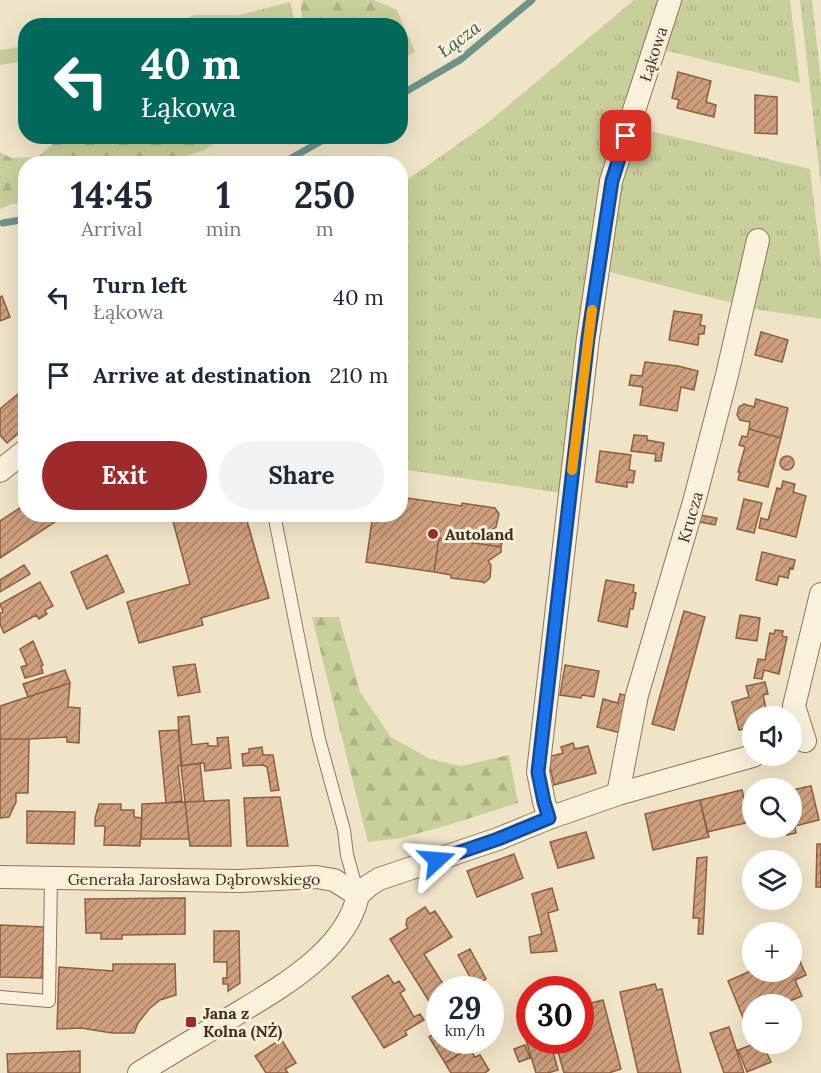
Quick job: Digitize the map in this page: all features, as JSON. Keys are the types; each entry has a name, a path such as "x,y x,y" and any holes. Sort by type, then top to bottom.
{"street":[{"name":"Łąkowa","path":"549,818 538,772 588,338 612,181 670,0"},
{"name":"Krucza","path":"618,794 638,695 694,502 727,375 758,240"},
{"path":"0,471 18,456"},
{"path":"806,741 794,706 821,594"},
{"path":"139,1073 292,980 340,935 355,910 358,895 368,885 379,879 498,839 618,794 742,759"},
{"name":"Generała Jarosława Dąbrowskiego","path":"0,877 239,880 316,878 334,880 358,895"}],"lane":[{"path":"276,522 319,739 344,830 347,855 358,895"},
{"path":"0,997 49,1001 51,878"}],"green space":[{"path":"303,0 374,0 397,10 400,18 302,18"},
{"path":"634,0 790,0 800,83 655,48 633,127 810,169 821,263 821,319 760,310 590,267 581,496 408,470 408,179 485,125"},
{"path":"800,0 812,0 821,82 821,186"},
{"path":"290,2 294,18 187,18 194,15 239,15"},
{"path":"408,36 415,52 408,56"},
{"path":"18,47 18,62 0,65 0,50"},
{"path":"53,144 214,144 186,156 39,156"},
{"path":"0,152 11,158 18,158 18,204 0,209"},
{"path":"312,617 339,617 360,692 391,737 430,759 461,766 509,755 518,803 401,838 368,842"}],"building":[{"path":"678,72 711,81 706,102 716,105 714,117 677,108 679,100 672,98"},
{"path":"755,95 777,97 777,134 755,133"},
{"path":"2,296 10,317 0,321 0,297"},
{"path":"674,311 702,315 700,325 705,326 704,334 699,334 698,345 669,340"},
{"path":"761,332 788,340 782,362 755,355"},
{"path":"645,362 698,371 694,390 681,387 677,411 640,405 643,387 629,385 631,375 642,376"},
{"path":"18,394 18,434 7,443 0,435 0,409"},
{"path":"756,399 788,408 781,438 749,429 750,422 740,420 737,415 739,407 744,404 754,407"},
{"path":"749,429 781,438 768,487 738,480 745,447 739,445 742,436 747,437"},
{"path":"634,435 647,436 647,440 664,443 661,461 655,461 656,454 631,451"},
{"path":"600,451 631,455 629,470 635,471 633,483 627,482 627,487 596,482"},
{"path":"787,456 792,458 794,463 792,468 787,470 782,468 780,463 782,458"},
{"path":"783,481 795,484 793,492 806,496 796,537 759,528 761,518 768,520 777,488 781,489"},
{"name":"Autoland","path":"408,498 495,508 499,514 496,527 492,530 502,543 501,547 439,538 434,572 366,562 372,522 408,522"},
{"path":"744,499 762,503 754,533 737,529"},
{"path":"18,509 18,522 55,522 0,558 0,521"},
{"path":"700,515 717,518 715,525 699,522"},
{"path":"173,522 247,522 269,598 201,618 203,625 139,643 127,602 190,584"},
{"path":"439,538 501,547 501,552 488,561 491,565 490,578 484,583 451,578 451,575 434,572"},
{"path":"762,552 795,560 788,578 779,576 777,585 756,580"},
{"path":"107,555 124,592 87,609 71,572"},
{"path":"24,565 30,574 0,592 0,580"},
{"path":"606,580 634,585 633,592 636,593 627,627 598,621"},
{"path":"40,582 53,606 45,610 47,614 39,619 36,615 4,633 0,624 0,613 3,612 0,604"},
{"path":"684,611 705,617 674,730 652,724"},
{"path":"740,615 760,618 757,641 736,638"},
{"path":"775,630 783,631 782,636 787,637 779,674 764,670 762,679 754,678 758,659 765,660 770,633 774,634"},
{"path":"33,641 43,665 41,666 43,673 25,678 21,667 27,665 20,649"},
{"path":"195,664 200,692 178,696 173,667"},
{"path":"565,665 599,671 594,697 560,695"},
{"path":"65,670 70,683 28,697 23,684"},
{"path":"765,682 768,694 763,695 766,706 742,706 742,729 739,730 732,702 749,697 746,686"},
{"path":"70,683 68,707 80,708 79,743 67,742 67,737 0,739 0,706"},
{"path":"620,694 629,696 621,733 597,727 603,699 618,703"},
{"path":"189,716 192,745 208,743 208,746 218,746 217,738 228,737 231,768 205,771 204,763 181,766 178,717"},
{"path":"178,730 182,765 178,766 182,801 166,803 159,731"},
{"path":"0,739 29,739 28,793 16,793 16,802 9,817 0,818"},
{"path":"573,743 575,749 588,746 596,773 554,785 548,757 563,753 561,747"},
{"path":"262,747 263,755 273,755 279,790 271,791 267,767 263,765 243,766 242,754 249,753 249,749"},
{"path":"200,763 204,801 185,802 181,766"},
{"path":"811,786 819,820 802,824 802,788"},
{"path":"742,790 742,824 707,832 700,800"},
{"path":"280,797 288,846 247,846 244,798"},
{"path":"229,800 231,846 190,846 185,802"},
{"path":"700,800 709,837 653,850 645,814"},
{"path":"185,802 189,839 141,839 142,804"},
{"path":"99,804 121,804 121,810 134,810 134,817 142,818 140,846 104,845 105,826 95,826"},
{"path":"27,811 75,812 74,844 27,843"},
{"path":"586,832 594,858 558,868 550,842"},
{"path":"817,844 821,844 821,887 816,887"},
{"path":"514,854 523,878 477,897 467,871"},
{"path":"707,857 703,934 698,934 699,918 693,918 697,858"},
{"path":"552,888 558,910 548,913 557,951 531,953 529,937 542,934 532,894"},
{"path":"185,898 185,934 122,935 122,939 101,939 101,933 86,933 85,899"},
{"path":"425,907 430,914 435,911 452,937 424,954 438,976 426,976 426,996 390,939 408,928 407,919"},
{"path":"0,925 44,927 42,978 0,977"},
{"path":"214,931 239,931 240,983 228,991 228,984 223,984 223,978 227,978 227,962 214,962"},
{"path":"470,949 484,976 470,976 458,955"},
{"path":"113,964 175,964 176,995 160,1000 149,1009 138,1023 134,1033 112,1033 81,1028 57,1029 59,967 113,971"},
{"path":"388,975 394,984 399,981 405,990 400,993 414,1017 420,1014 424,1020 405,1031 407,1035 384,1048 352,997"},
{"path":"742,975 742,982 796,982 801,994 742,994 742,1015 728,981"},
{"path":"655,984 657,990 662,989 681,1073 638,1073 620,992"},
{"path":"603,1000 621,1069 609,1073 564,1073 559,1054 594,1054 594,1002"},
{"path":"729,1027 744,1073 724,1073 710,1033"},
{"path":"281,1039 296,1063 285,1069 288,1073 266,1073 255,1056"},
{"path":"516,1048 516,1054 528,1054 530,1058 519,1062 514,1049"},
{"path":"742,1048 742,1054 767,1054 771,1062 747,1072 738,1050"},
{"path":"80,1051 80,1073 8,1073 7,1054"},
{"path":"439,1054 459,1054 445,1063"},
{"path":"459,1054 473,1054 475,1057 480,1055 489,1070 485,1073 451,1073 445,1063"},
{"path":"530,1054 554,1054 558,1070 536,1073"}],"waterway":[{"name":"Łącza","path":"408,90 460,60 532,0"},
{"name":"Łącza","path":"295,156 316,144"},
{"name":"Łącza","path":"3,223 18,220"}],"slow traffic":[{"path":"572,470 592,310"}],"place":[{"name":"Autoland","path":"433,534"},
{"name":"Jana z Kolna (NŻ)","path":"191,1022"}],"route":[{"path":"437,860 549,818 538,772 588,338 612,181 626,136"}]}
